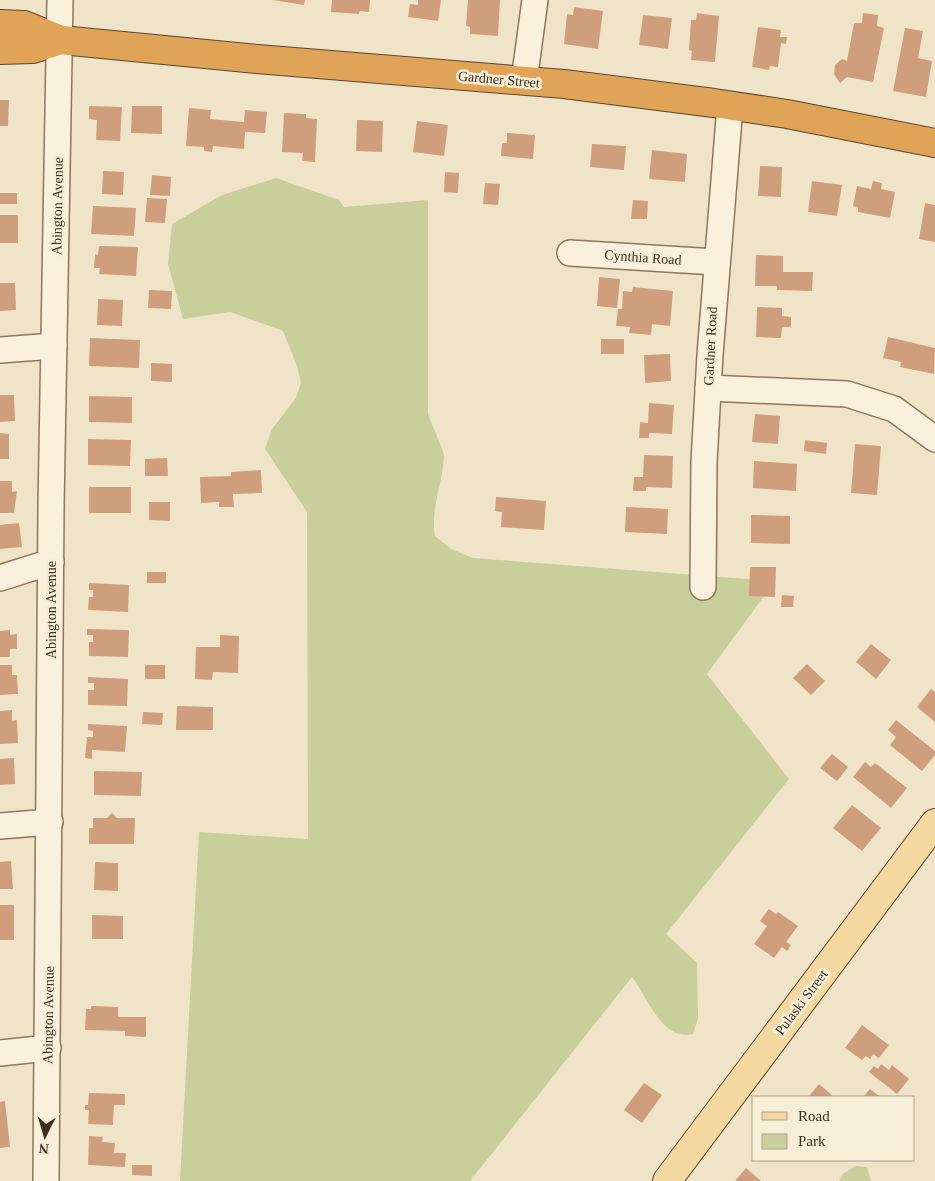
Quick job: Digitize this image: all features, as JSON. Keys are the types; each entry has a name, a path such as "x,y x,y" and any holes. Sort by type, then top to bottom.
{"highway":[{"name":"Gardner Street","path":"0,24 24,25 60,40 256,59 524,81 730,106 787,114 935,143"},
{"name":"Gardner Street","path":"0,50 33,49 60,40"}],"main road":[{"name":"Pulaski Street","path":"667,1181 935,823"}],"street":[{"name":"Abington Avenue","path":"46,1181 51,562 60,0"},
{"path":"524,81 535,0"},
{"name":"Gardner Road","path":"703,587 704,462 708,388 716,262 730,106"},
{"name":"Cynthia Road","path":"570,253 716,262"},
{"path":"0,350 54,346"},
{"path":"708,388 847,394 894,409 935,439"},
{"path":"0,578 51,562"},
{"path":"0,826 50,822"},
{"path":"0,1053 48,1048"}],"green space":[{"path":"276,178 339,200 344,207 428,200 428,413 444,456 435,506 434,526 435,536 451,549 473,558 775,581 707,674 789,779 666,934 697,963 698,1018 693,1034 682,1035 672,1031 664,1024 656,1016 632,977 470,1181 180,1181 199,832 308,839 307,512 265,449 272,429 296,398 301,383 297,366 283,331 230,312 183,319 168,264 172,224 222,195"},
{"path":"855,1166 867,1167 871,1181 839,1181 843,1174"}],"building":[{"path":"273,0 305,0 304,5"},
{"path":"332,0 370,0 369,12 360,11 359,14 331,12"},
{"path":"418,0 441,0 438,21 408,17 410,4 418,5"},
{"path":"468,0 500,0 498,36 470,34 470,27 466,26"},
{"path":"574,7 603,11 598,49 564,44 567,14 573,15"},
{"path":"697,13 719,16 715,62 691,60 692,51 689,50 691,20 696,20"},
{"path":"863,13 878,15 877,26 884,28 873,82 847,77 840,83 834,74 835,65 842,59 847,61 854,23 862,23"},
{"path":"643,15 672,18 668,49 639,45"},
{"path":"758,27 781,30 780,37 787,37 786,44 781,43 778,67 770,66 769,70 752,67"},
{"path":"905,28 923,31 918,58 932,61 926,97 893,91"},
{"path":"0,100 9,100 8,126 0,126"},
{"path":"89,106 122,107 120,141 96,140 97,120 89,119"},
{"path":"132,106 162,106 162,134 131,133"},
{"path":"189,108 211,110 210,119 244,122 245,110 267,112 265,133 245,132 244,149 213,146 212,152 204,151 204,147 186,146"},
{"path":"284,113 306,114 306,118 317,119 315,162 302,161 303,153 282,152"},
{"path":"357,120 383,121 382,152 356,151"},
{"path":"417,121 448,125 444,156 413,152"},
{"path":"507,133 535,135 533,159 501,156 502,143 507,143"},
{"path":"592,144 626,146 624,170 590,167"},
{"path":"652,150 687,154 685,182 649,179"},
{"path":"760,166 782,167 781,197 758,196"},
{"path":"103,171 124,172 123,195 102,194"},
{"path":"445,172 459,173 458,193 444,192"},
{"path":"152,175 171,177 170,196 150,195"},
{"path":"812,181 842,185 837,216 808,212"},
{"path":"873,181 882,183 881,189 895,192 890,218 858,212 858,208 853,206 857,186 871,189"},
{"path":"485,183 500,184 498,205 483,204"},
{"path":"0,193 17,193 17,204 0,204"},
{"path":"147,198 167,199 165,223 145,222"},
{"path":"633,200 648,201 647,219 631,219"},
{"path":"925,203 935,205 935,242 919,239"},
{"path":"93,206 136,208 134,236 91,234"},
{"path":"0,215 18,215 18,243 0,243"},
{"path":"99,246 138,247 136,276 99,274 100,268 94,268 95,254 98,255"},
{"path":"756,255 783,256 783,272 813,272 812,291 777,290 777,286 755,286"},
{"path":"599,277 620,279 617,308 597,306"},
{"path":"0,283 15,283 16,310 0,311"},
{"path":"633,287 673,291 670,326 652,324 651,335 629,333 630,327 616,326 618,309 622,309 623,291 632,292"},
{"path":"149,290 172,291 171,309 148,308"},
{"path":"98,299 123,300 122,326 97,325"},
{"path":"757,307 782,308 782,316 791,317 791,327 782,327 781,338 756,337"},
{"path":"888,337 935,348 934,374 900,367 901,362 883,358"},
{"path":"90,338 140,340 139,368 89,366"},
{"path":"601,339 624,339 624,354 601,354"},
{"path":"670,354 671,381 645,383 644,355"},
{"path":"151,363 172,364 172,382 151,381"},
{"path":"0,395 14,395 15,421 0,422"},
{"path":"89,396 132,397 132,423 89,422"},
{"path":"649,403 674,405 672,434 649,433 649,438 639,438 640,422 648,423"},
{"path":"755,414 780,416 778,444 752,442"},
{"path":"0,433 9,434 9,459 0,459"},
{"path":"88,439 131,440 130,466 88,465"},
{"path":"805,440 827,443 826,454 804,451"},
{"path":"855,444 881,446 877,495 851,493"},
{"path":"644,455 673,456 672,488 646,487 646,491 633,491 634,477 643,477"},
{"path":"167,458 168,476 145,476 145,459"},
{"path":"754,461 797,464 796,491 753,488"},
{"path":"261,470 262,493 233,494 234,507 219,507 219,502 201,503 200,477 231,476 231,472"},
{"path":"0,481 12,481 12,492 17,491 14,513 0,513"},
{"path":"89,487 131,487 131,513 89,513"},
{"path":"496,497 546,501 544,530 501,527 502,512 495,511"},
{"path":"149,502 170,502 170,521 149,520"},
{"path":"626,507 668,509 667,534 625,532"},
{"path":"751,515 790,516 790,544 751,543"},
{"path":"19,523 22,547 0,549 0,525"},
{"path":"750,567 776,567 775,597 749,596"},
{"path":"147,572 166,572 166,583 147,583"},
{"path":"89,583 129,585 128,612 88,610 89,597 93,597 93,590 89,590"},
{"path":"782,595 794,596 793,607 781,607"},
{"path":"87,629 129,630 128,657 89,656 89,642 93,642 93,635 87,635"},
{"path":"10,630 10,635 17,634 17,649 10,649 10,657 0,657 0,631"},
{"path":"220,635 239,636 238,673 213,672 212,680 195,679 196,647 220,647"},
{"path":"871,644 891,660 876,679 856,662"},
{"path":"807,664 825,681 811,695 793,678"},
{"path":"0,665 12,665 12,675 17,675 18,694 0,695"},
{"path":"145,665 165,665 165,679 145,679"},
{"path":"88,677 128,679 127,706 88,705 88,690 94,690 94,683 88,683"},
{"path":"931,689 935,692 935,722 917,707"},
{"path":"177,706 213,707 213,730 176,730"},
{"path":"12,710 12,721 17,720 18,743 0,744 0,711"},
{"path":"143,712 163,713 162,725 142,724"},
{"path":"896,720 935,751 935,755 922,771 890,745 896,737 888,730"},
{"path":"88,724 127,726 125,752 92,750 92,759 85,758 87,737 93,737 93,731 88,730"},
{"path":"832,754 848,767 837,781 820,768"},
{"path":"14,758 15,784 0,785 0,759"},
{"path":"865,762 871,767 875,763 907,788 891,808 853,777"},
{"path":"94,771 142,772 141,796 94,795"},
{"path":"852,805 881,828 862,851 833,828"},
{"path":"112,813 117,818 135,818 134,844 89,844 89,828 93,828 93,818 107,818"},
{"path":"11,861 13,889 0,889 0,862"},
{"path":"95,862 118,863 118,891 94,890"},
{"path":"0,905 14,905 14,940 0,940"},
{"path":"769,909 776,914 778,912 798,926 786,942 791,945 787,951 782,947 774,958 754,944 767,926 760,921"},
{"path":"92,915 123,916 123,939 92,939"},
{"path":"91,1006 118,1007 118,1017 146,1017 146,1037 125,1036 125,1031 85,1030 86,1009 91,1009"},
{"path":"862,1025 889,1045 879,1058 873,1054 870,1059 866,1056 862,1060 845,1048"},
{"path":"881,1064 889,1070 892,1065 909,1079 897,1094 869,1072 874,1066 878,1069"},
{"path":"644,1083 662,1095 642,1123 624,1110"},
{"path":"819,1084 833,1096 809,1096"},
{"path":"870,1089 880,1096 864,1096"},
{"path":"89,1093 125,1094 125,1105 114,1105 113,1125 88,1124 89,1110 85,1110 85,1105 88,1105"},
{"path":"5,1101 10,1147 0,1148 0,1102"},
{"path":"89,1136 103,1137 102,1142 115,1143 114,1153 126,1153 125,1167 88,1165"},
{"path":"132,1165 152,1165 152,1176 132,1175"},
{"path":"746,1168 761,1181 735,1181"}]}
